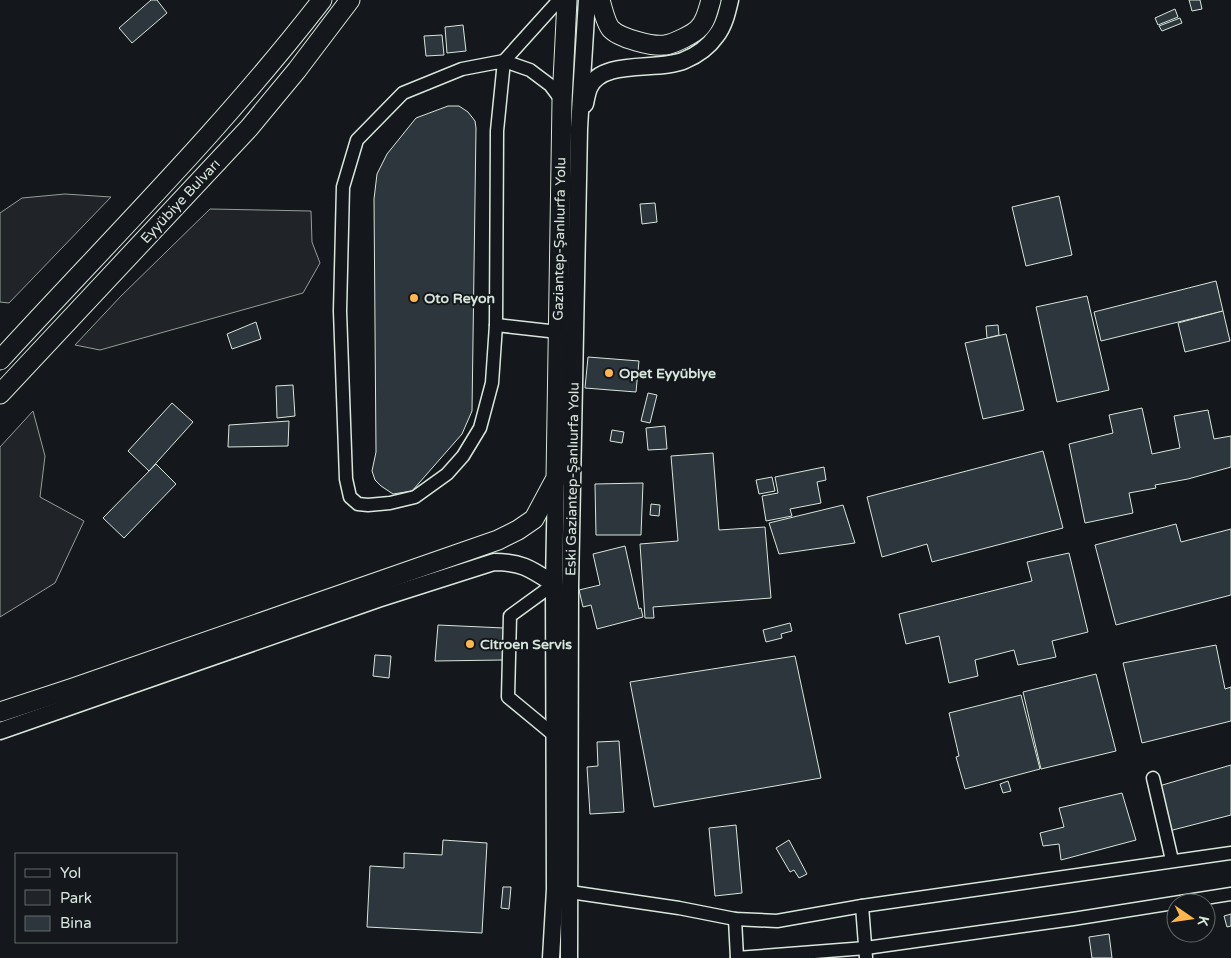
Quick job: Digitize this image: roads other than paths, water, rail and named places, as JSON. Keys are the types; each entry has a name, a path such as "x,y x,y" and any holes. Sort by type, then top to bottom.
{"highway":[{"name":"Eyyübiye Bulvarı","path":"0,360 225,118 280,55 322,0"},
{"name":"Eyyübiye Bulvarı","path":"0,394 249,128 297,70 350,0"},
{"name":"Gaziantep-Şanlıurfa Yolu","path":"556,478 562,101 567,0"},
{"path":"600,0 611,29 626,38 645,44 665,46 684,38 699,28 707,15 711,0"},
{"path":"0,712 498,540 534,519 556,478"}],"main road":[{"name":"Eski Gaziantep-Şanlıurfa Yolu","path":"569,958 570,607 579,128 587,0"},
{"path":"579,128 589,87 598,77 611,70 664,65 685,60 702,50 716,36 725,20 730,0"},
{"name":"Eski Gaziantep-Şanlıurfa Yolu","path":"551,958 555,889 554,584 556,478"},
{"path":"0,731 378,599 494,562 512,562 529,568 554,584"}],"street":[{"path":"559,0 504,61 497,131 496,326 492,384 480,428 463,456 447,474 415,497 390,503 358,504 350,497 346,479 340,311 343,187 357,140 403,93 462,69 504,61 530,70 550,85 562,101"},
{"path":"496,326 558,332"},
{"path":"554,584 510,616 508,697 554,735"},
{"path":"1153,778 1172,860"},
{"path":"570,892 679,908 735,919 777,921 862,906 1231,853"},
{"path":"735,919 737,958 866,953 1231,894"},
{"path":"862,906 866,953"}],"place":[{"name":"Oto Reyon","path":"414,298"},
{"name":"Opet Eyyübiye","path":"609,373"},
{"name":"Citroen Servis","path":"470,644"}]}
